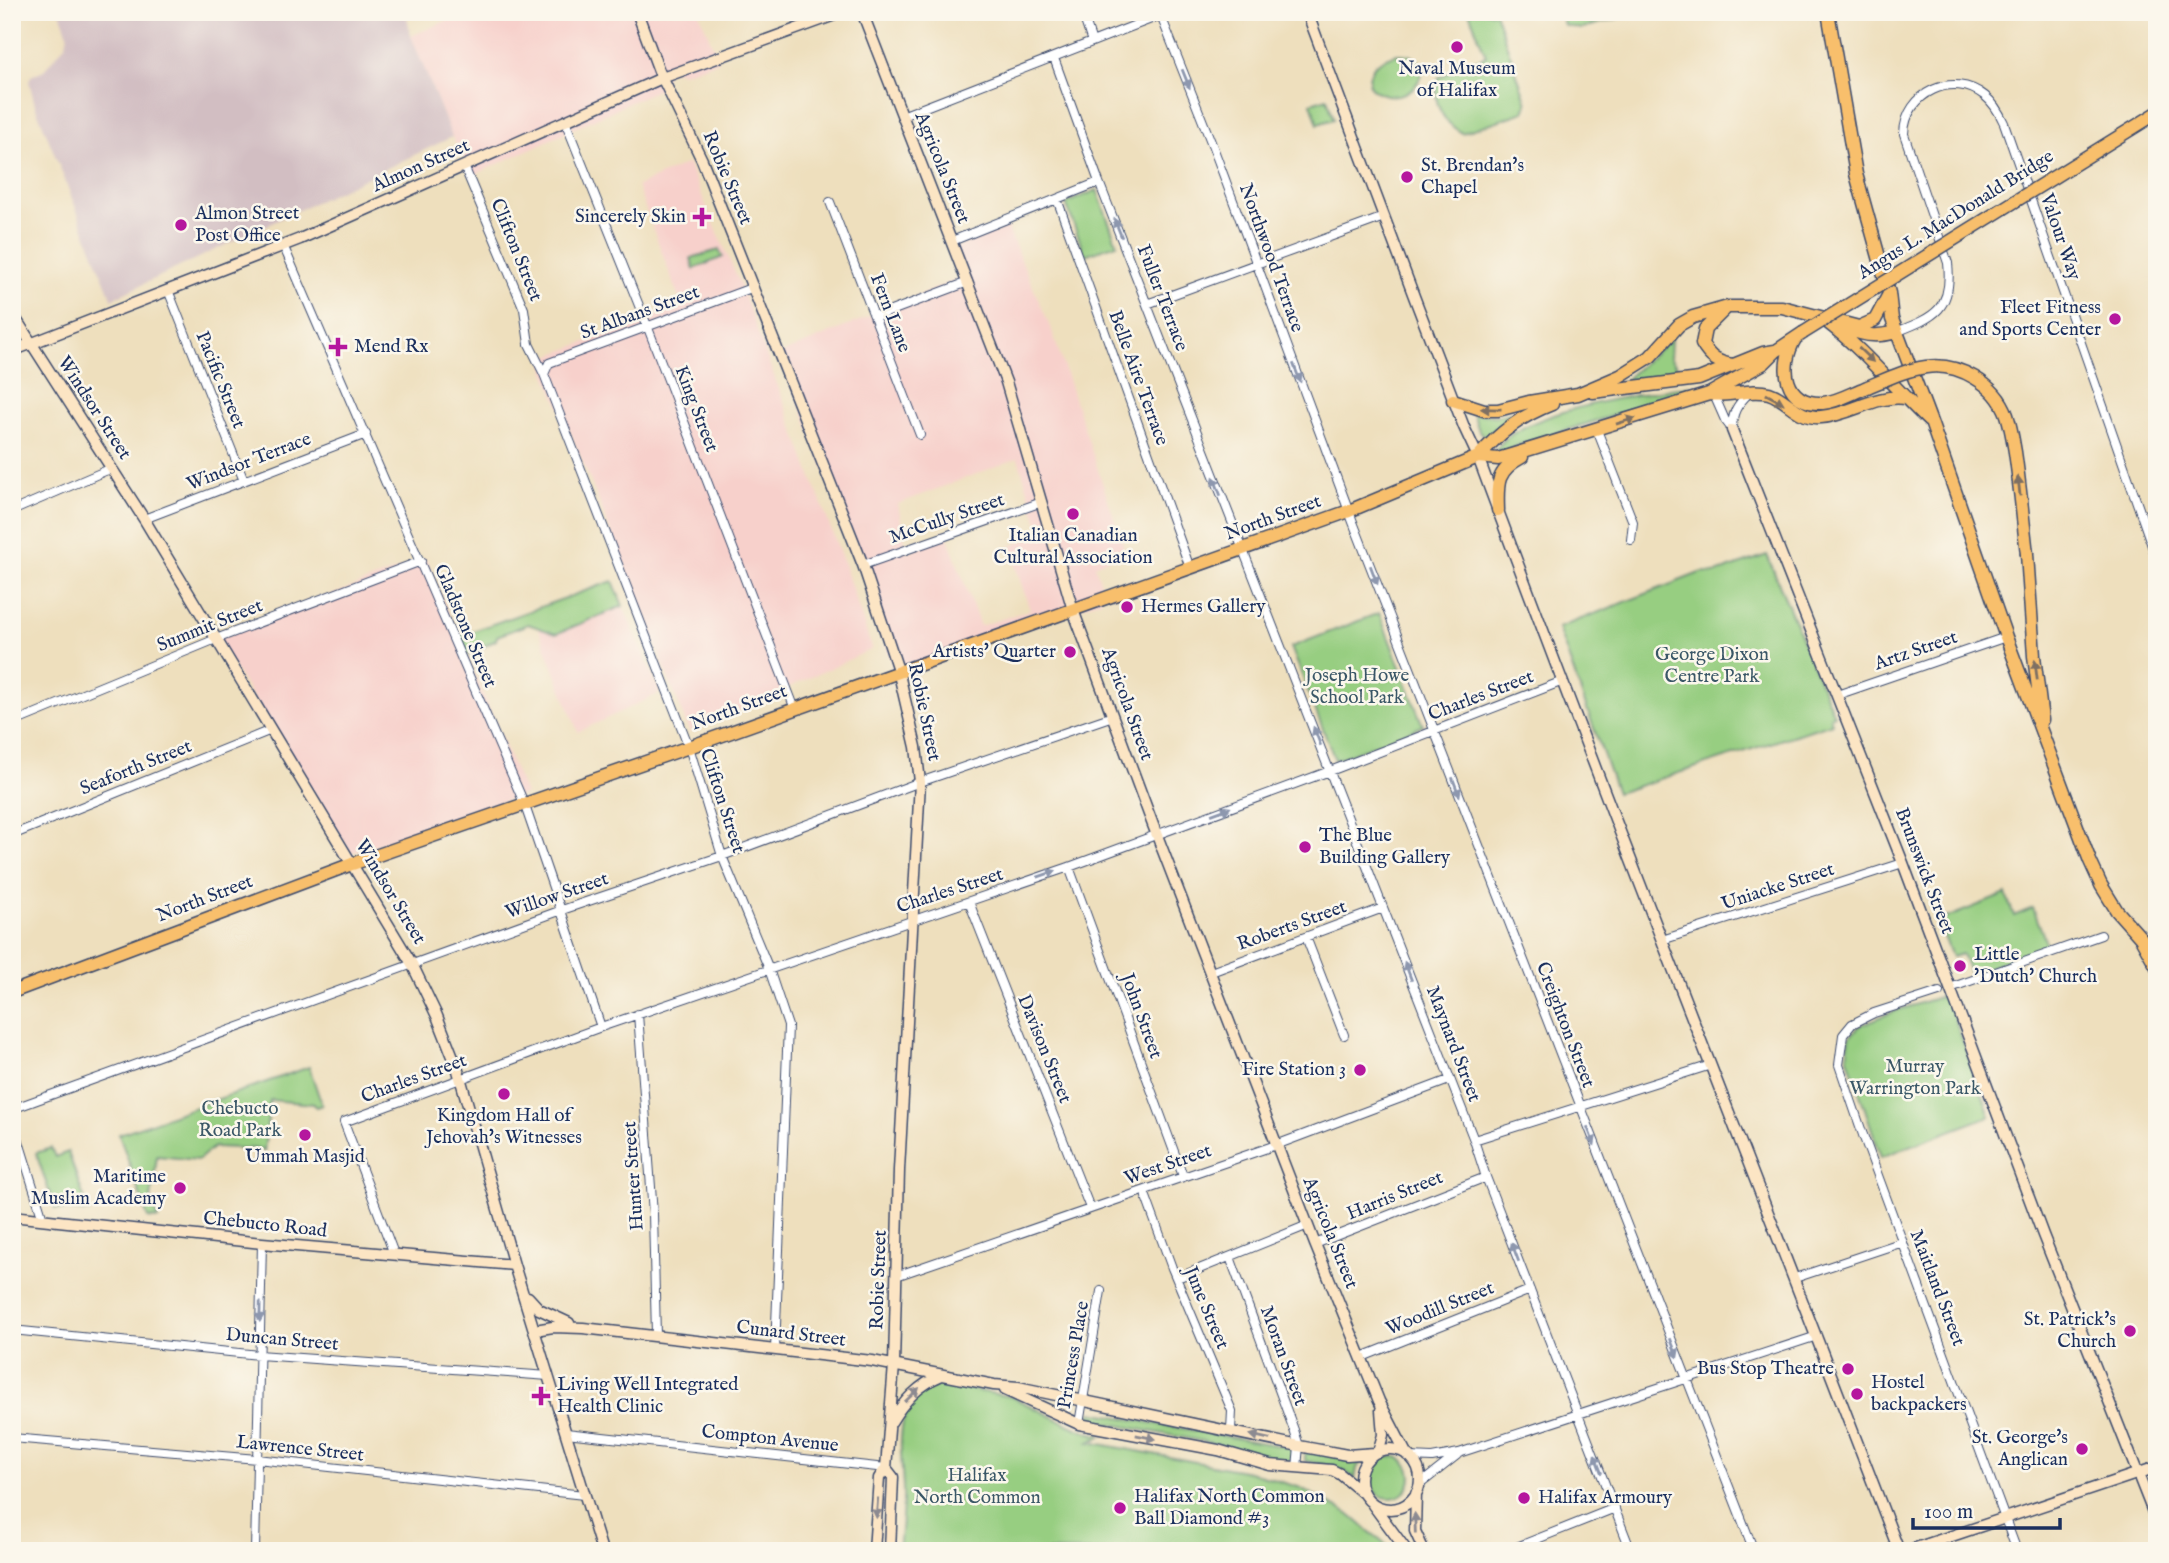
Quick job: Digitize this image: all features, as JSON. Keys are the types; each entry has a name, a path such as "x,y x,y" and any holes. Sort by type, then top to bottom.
{"main road":[{"path":"1828,12 1856,174 1889,293 1896,331 1933,425 2043,737 2101,885 2117,911 2141,938 2157,967"},
{"name":"Angus L. MacDonald Bridge","path":"1712,394 1764,363 1776,351 1799,336 2157,113"},
{"path":"1453,400 1484,410 1498,411 1529,402 1578,394 1620,376 1642,362 1679,325 1693,317 1728,307 1783,307 1859,327 1875,320 1889,293"},
{"path":"1728,307 1709,323 1702,337 1702,344 1713,359 1721,364 1737,365"},
{"path":"1821,317 1851,331 1870,336 1896,331"},
{"path":"1821,317 1869,358 1933,425"},
{"path":"1799,336 1785,361 1787,380 1800,398 1811,402 1825,403 1836,400 1903,372 1927,366 1944,366 1970,375 1986,385 1997,397 2007,415 2018,477 2043,737"},
{"name":"Angus L. MacDonald Bridge","path":"1699,379 1763,353 1776,351"},
{"name":"North Street","path":"12,992 352,863 689,747 898,670 1349,511 1478,457 1508,426 1535,411 1578,394 1699,379"},
{"path":"1712,394 1769,393 1801,414 1818,418 1834,416 1881,399 1905,398"},
{"name":"North Street","path":"1478,457 1498,459 1712,394"},
{"path":"1498,510 1497,482 1504,470 1513,461 1538,448"}],"street":[{"name":"Robie Street","path":"637,12 662,78 702,160 754,287 863,565 898,670 916,747 920,782 899,1170 894,1365 886,1468 879,1478 874,1551"},
{"name":"Almon Street","path":"12,351 283,245 662,78 843,12"},
{"name":"Agricola Street","path":"862,12 1006,382 1073,610 1157,835 1315,1244 1379,1401 1409,1456"},
{"path":"1082,12 1092,42"},
{"path":"1307,12 1453,400 1478,457 1899,1551"},
{"path":"902,116 1165,14"},
{"name":"Northwood Terrace","path":"1165,14 1255,264 1349,511"},
{"name":"Fuller Terrace","path":"1054,58 1099,182 1242,549"},
{"name":"Valour Way","path":"1896,331 1924,321 1944,303 1949,277 1948,263 1905,134 1905,122 1914,104 1931,90 1947,84 1966,86 1983,94 1995,105 2004,122 2157,561"},
{"name":"King Street","path":"565,121 795,709"},
{"name":"Clifton Street","path":"464,166 524,309 529,344 544,374 689,747 722,856 769,969 788,1026 775,1350"},
{"path":"952,241 1099,182"},
{"name":"Belle Aire Terrace","path":"1057,199 1189,568"},
{"name":"Fern Lane","path":"830,202 920,435"},
{"path":"1147,304 1384,218"},
{"name":"Gladstone Street","path":"283,245 524,803 601,1027"},
{"path":"875,317 968,282"},
{"name":"St Albans Street","path":"544,374 549,363 754,287"},
{"name":"Pacific Street","path":"168,290 244,481"},
{"name":"Windsor Street","path":"12,313 144,519 352,863 412,964 437,1016 461,1078 584,1495 605,1550"},
{"path":"1732,430 1735,408 1749,393"},
{"name":"Brunswick Street","path":"1712,394 1732,430 1903,863 1944,990 2157,1522"},
{"path":"1597,430 1633,522 1631,540"},
{"name":"Windsor Terrace","path":"144,519 366,434"},
{"path":"12,511 112,468"},
{"name":"McCully Street","path":"863,565 1042,502"},
{"name":"Creighton Street","path":"1349,511 1754,1551"},
{"name":"Maynard Street","path":"1242,549 1474,1140 1631,1551"},
{"name":"Summit Street","path":"12,723 216,639 421,561"},
{"name":"Artz Street","path":"1836,695 2006,636"},
{"name":"Charles Street","path":"394,1254 344,1122 601,1027 1069,867 1330,771 1563,681"},
{"name":"Willow Street","path":"12,1109 562,910 722,856 920,782 1113,716"},
{"name":"Seaforth Street","path":"12,835 271,730"},
{"name":"Uniacke Street","path":"1662,940 1903,863"},
{"name":"John Street","path":"1069,867 1183,1176"},
{"name":"Davison Street","path":"969,901 1090,1208"},
{"name":"Roberts Street","path":"1212,972 1383,908"},
{"path":"1944,990 2102,935"},
{"path":"1306,937 1344,1035"},
{"name":"Maitland Street","path":"1944,990 1874,1013 1852,1024 1843,1035 1839,1065 2017,1551"},
{"name":"Hunter Street","path":"638,1014 653,1214 656,1335"},
{"path":"1474,1140 1711,1065"},
{"name":"West Street","path":"896,1276 1276,1145 1450,1080"},
{"path":"12,1119 43,1219"},
{"name":"Harris Street","path":"1315,1244 1486,1177"},
{"name":"June Street","path":"1146,1197 1232,1411 1231,1430"},
{"name":"Chebucto Road","path":"12,1216 262,1243 514,1265"},
{"path":"1177,1278 1308,1225"},
{"path":"1795,1278 1903,1242"},
{"path":"255,1551 262,1243"},
{"name":"Moran Street","path":"1230,1257 1299,1446 1297,1468"},
{"name":"Woodill Street","path":"1362,1357 1530,1290"},
{"name":"Princess Place","path":"1079,1424 1101,1291"},
{"name":"Cunard Street","path":"524,1292 539,1309 558,1320 583,1328"},
{"name":"Cunard Street","path":"536,1330 553,1327 583,1328 656,1335 894,1365 994,1385 1018,1387 1347,1455 1377,1452"},
{"name":"Duncan Street","path":"12,1330 259,1355 549,1376"},
{"path":"1407,1551 1363,1493 1361,1470 1369,1457 1377,1452 1388,1449 1409,1456 1432,1458 1459,1453 1816,1336"},
{"path":"890,1423 908,1397 925,1383 942,1375"},
{"name":"Cunard Street","path":"994,1385 1079,1424 1218,1450 1270,1465 1332,1470 1363,1493"},
{"name":"Agricola Street","path":"1377,1452 1383,1435 1379,1401"},
{"name":"Compton Avenue","path":"566,1433 886,1468"},
{"name":"Lawrence Street","path":"12,1438 257,1459 584,1495"},
{"path":"1371,1503 1392,1509 1406,1504 1418,1489 1459,1453"},
{"path":"1409,1456 1416,1465 1418,1489 1415,1531 1424,1551"},
{"path":"1907,1551 2157,1467"},
{"name":"Robie Street","path":"886,1468 893,1478 890,1551"},
{"path":"1507,1551 1615,1508"},
{"path":"12,1547 48,1551"}],"shaded area":[{"path":"60,12 406,12 411,36 452,137 112,299 35,105 29,81 31,76 44,70 66,44 68,34"},
{"path":"467,12 699,12 719,61 683,73 669,68 661,88 474,175 452,137 411,36"},
{"path":"688,163 739,282 843,561 872,649 690,733 545,372 543,358 682,306 637,186"},
{"path":"1007,227 1052,331 1125,551 1095,565 1102,588 1101,600 895,674 863,570 781,354 965,276 954,249","holes":["1018,458 1041,533 1009,547 1030,610 980,626 947,535 907,553 898,504"]},
{"path":"426,559 525,794 351,853 216,639"},
{"path":"623,606 660,693 578,732 538,627 556,634"}],"green space":[{"path":"1469,12 1495,12 1527,103 1524,112 1462,133 1443,116 1436,94 1439,77 1486,56"},
{"path":"1560,12 1631,12 1630,15 1580,29 1564,25"},
{"path":"1398,54 1411,56 1421,64 1417,83 1403,94 1385,95 1376,91 1369,85 1370,73 1376,64"},
{"path":"1327,98 1334,119 1318,124 1311,103"},
{"path":"1097,190 1117,244 1085,255 1066,203"},
{"path":"719,250 723,257 694,269 691,258"},
{"path":"1671,339 1670,358 1684,375 1629,382 1627,378"},
{"path":"1688,386 1690,392 1524,443 1498,454 1495,452 1507,438 1553,415"},
{"path":"1473,413 1495,416 1511,413 1513,416 1485,437 1479,431"},
{"name":"George Dixon Centre Park","path":"1767,555 1834,715 1830,716 1832,723 1617,793 1558,628 1702,572 1716,573"},
{"path":"613,581 623,606 556,634 528,624 497,636 496,640 467,655 459,636"},
{"name":"Joseph Howe School Park","path":"1379,613 1423,726 1335,760 1291,647"},
{"path":"2006,894 2014,916 2033,908 2047,945 1970,975 1962,954 1952,957 1938,921"},
{"name":"Murray Warrington Park","path":"1946,995 1990,1116 1881,1157 1847,1055 1850,1037 1860,1025"},
{"name":"Chebucto Road Park","path":"309,1067 322,1105 316,1107 314,1104 270,1100 264,1152 262,1149 214,1147 198,1160 157,1156 151,1199 158,1219 148,1218 119,1134"},
{"path":"51,1148 55,1157 68,1152 89,1212 55,1209 36,1153"},
{"name":"Halifax North Common","path":"940,1384 1012,1397 1078,1429 1102,1436 1089,1442 1249,1472 1301,1488 1347,1513 1393,1551 899,1551 903,1502 902,1426 913,1400 924,1391"},
{"path":"1091,1412 1291,1448 1293,1453 1290,1460 1282,1462 1217,1444 1090,1420 1088,1418"},
{"path":"1308,1452 1362,1460 1355,1479 1337,1468 1305,1461 1305,1454"},
{"path":"1390,1456 1405,1462 1411,1477 1405,1492 1390,1498 1375,1492 1369,1477 1375,1462"}],"place":[{"name":"Naval Museum of Halifax","path":"1457,47"},
{"name":"St. Brendan's Chapel","path":"1407,177"},
{"name":"Sincerely Skin","path":"702,217"},
{"name":"Almon Street Post Office","path":"181,225"},
{"name":"Fleet Fitness and Sports Center","path":"2115,319"},
{"name":"Mend Rx","path":"338,347"},
{"name":"Italian Canadian Cultural Association","path":"1073,514"},
{"name":"Hermes Gallery","path":"1127,607"},
{"name":"Artists' Quarter","path":"1070,652"},
{"name":"The Blue Building Gallery","path":"1305,847"},
{"name":"Little 'Dutch' Church","path":"1960,966"},
{"name":"Fire Station 3","path":"1360,1070"},
{"name":"Kingdom Hall of Jehovah's Witnesses","path":"504,1094"},
{"name":"Ummah Masjid","path":"305,1135"},
{"name":"Maritime Muslim Academy","path":"180,1188"},
{"name":"St. Patrick's Church","path":"2130,1331"},
{"name":"Bus Stop Theatre","path":"1848,1369"},
{"name":"Hostel backpackers","path":"1857,1394"},
{"name":"Living Well Integrated Health Clinic","path":"541,1396"},
{"name":"St. George's Anglican","path":"2082,1449"},
{"name":"Halifax Armoury","path":"1524,1498"},
{"name":"Halifax North Common Ball Diamond #3","path":"1120,1508"}]}
